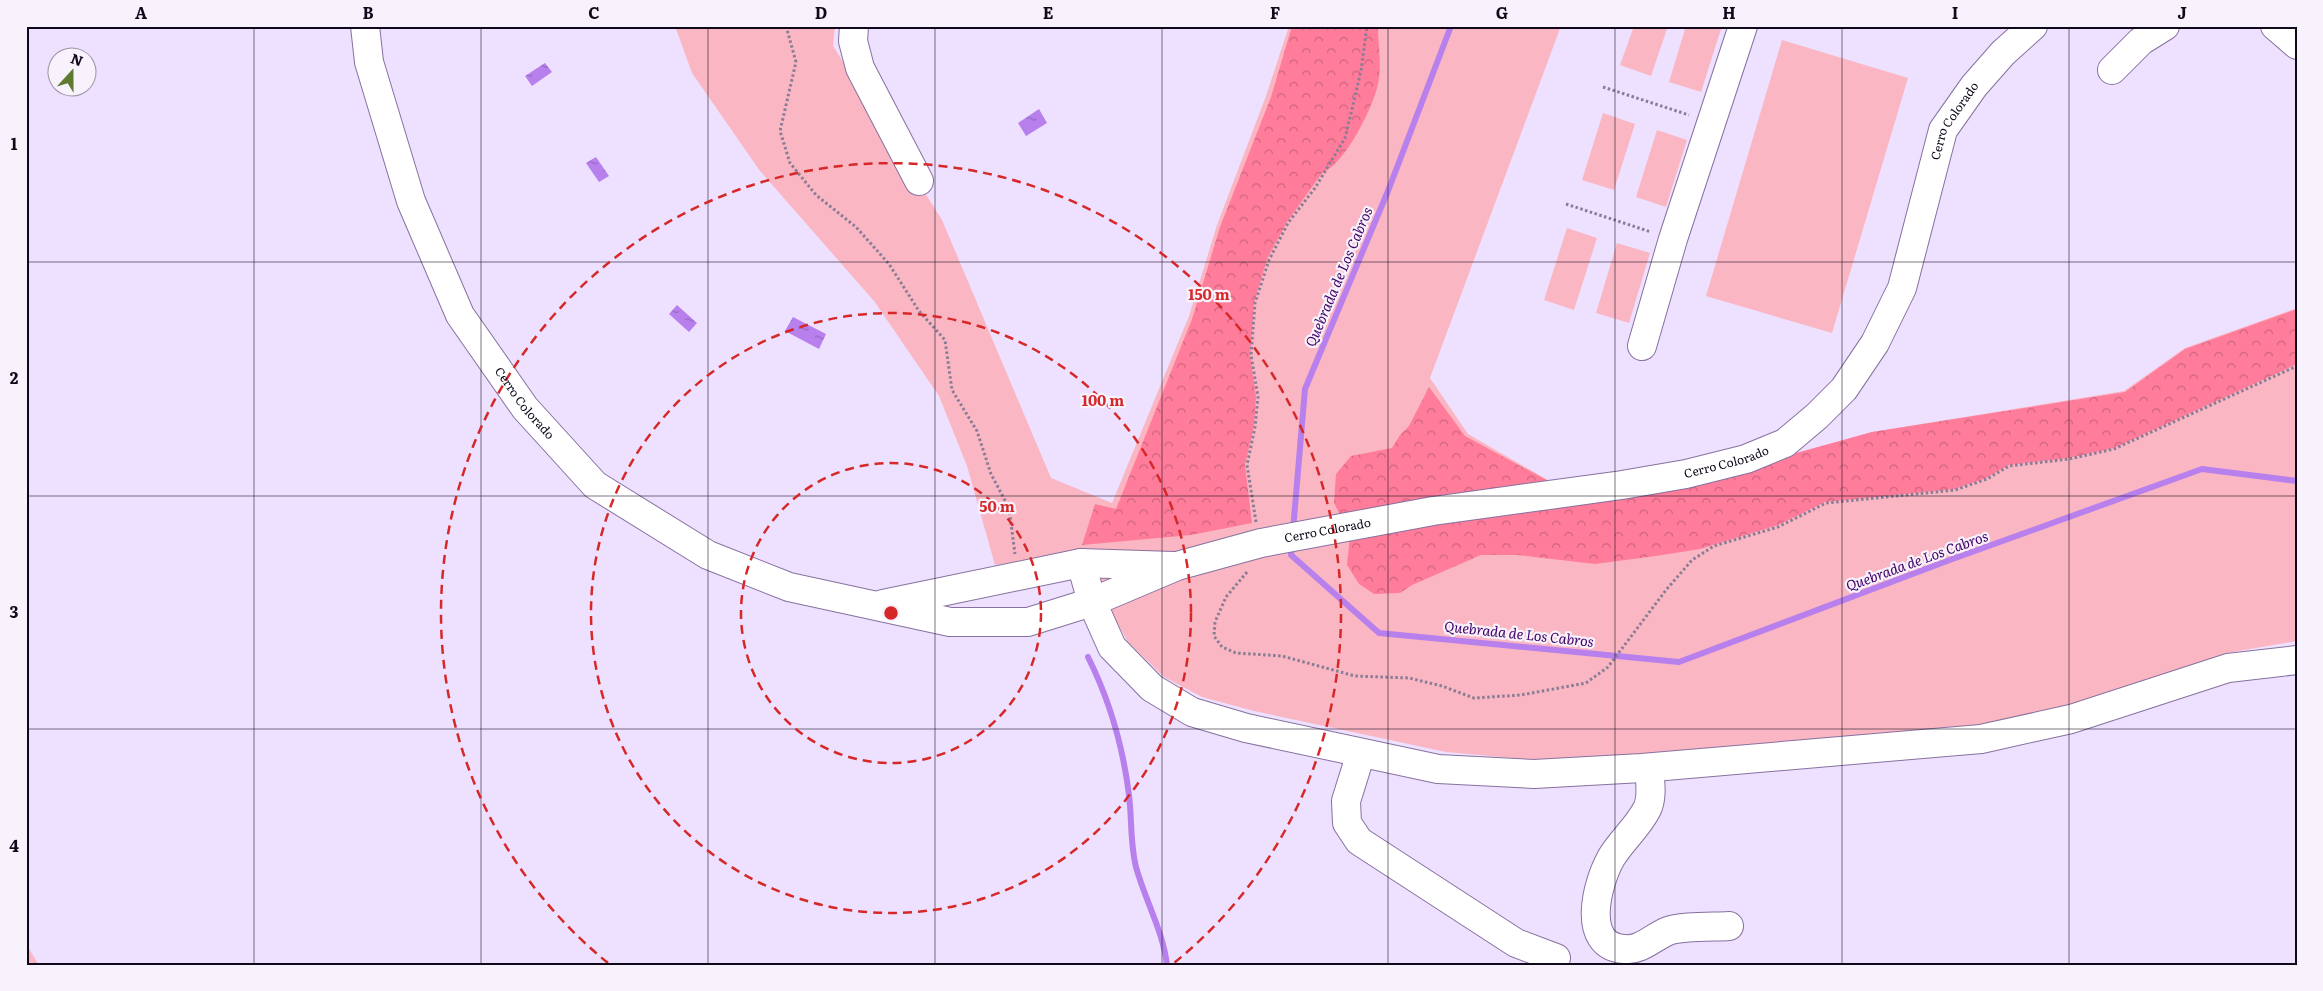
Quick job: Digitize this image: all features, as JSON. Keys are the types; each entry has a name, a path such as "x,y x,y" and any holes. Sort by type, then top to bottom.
{"street":[{"name":"Cerro Colorado","path":"365,26 369,62 411,201 460,315 525,408 596,485 708,556 789,587 950,622 1028,622 1092,602 1177,566 1261,543 1433,510 1622,486 1686,474 1746,459 1785,443 1817,416 1844,389 1875,343 1902,288 1943,130 1974,86 2003,53 2033,26"},
{"path":"854,26 853,41 860,68 919,181"},
{"path":"1642,346 1674,239 1743,26"},
{"path":"2112,70 2141,41 2165,26"},
{"path":"2275,26 2297,45"},
{"name":"Cerro Colorado","path":"873,606 1081,563 1177,566"},
{"path":"1081,563 1092,602 1112,647 1152,688 1192,712 1246,728 1438,769 1534,774 1649,768 1981,739 2071,719 2228,668 2297,660"},
{"path":"1361,753 1346,801 1347,823 1359,841 1516,944 1556,958"},
{"path":"1649,768 1650,798 1647,810 1615,852 1602,878 1595,919 1598,932 1606,944 1614,948 1628,949 1636,948 1670,930 1729,926"}],"path":[{"path":"786,26 796,62 780,131 790,163 816,194 856,227 882,256 920,311 945,340 952,390 977,431 991,474 1009,508 1017,575"},
{"path":"1603,87 1711,123"},
{"path":"1566,204 1674,239"}],"shaded area":[{"path":"675,26 835,26 833,46 942,220 1051,478 1112,503 1189,316 1217,225 1266,96 1289,26 1561,26 1430,378 1468,434 1579,498 1775,460 1872,432 2124,391 2185,348 2297,308 2297,641 2227,653 2066,709 1985,726 1639,757 1534,760 1446,752 1254,711 1202,697 1164,677 1128,642 1094,583 1084,552 995,565 967,466 939,396 874,301 760,171 692,73"},
{"path":"1634,26 1668,26 1651,76 1620,65"},
{"path":"1686,26 1722,26 1701,92 1669,82"},
{"path":"1782,40 1908,78 1832,333 1706,296"},
{"path":"1603,113 1635,124 1614,190 1582,180"},
{"path":"1657,130 1687,140 1666,207 1636,197"},
{"path":"1567,228 1597,238 1574,310 1544,300"},
{"path":"1617,243 1650,253 1629,323 1596,313"},
{"path":"26,944 39,965 26,965"}],"green space":[{"path":"1292,26 1378,26 1379,77 1370,107 1349,147 1331,168 1322,173 1287,222 1267,259 1254,303 1250,355 1256,397 1254,426 1245,465 1252,523 1191,535 1082,545 1095,504 1116,509 1192,319 1220,227 1271,97"},
{"path":"2297,309 2297,364 2114,448 2068,458 2009,465 1986,478 1955,489 1825,502 1778,525 1700,549 1656,556 1595,564 1518,555 1481,555 1412,585 1400,593 1374,594 1359,584 1347,565 1350,535 1334,503 1336,474 1351,456 1392,448 1400,435 1409,426 1429,387 1465,436 1580,498 1774,459 1872,432 2125,392 2185,349"}],"water":[{"path":"545,63 552,72 532,86 525,76"},
{"path":"1039,109 1047,123 1026,136 1018,123"},
{"path":"596,157 609,176 599,182 586,163"},
{"path":"677,305 697,323 689,332 669,314"},
{"path":"793,317 826,334 819,349 785,331"}],"waterway":[{"name":"Quebrada de Los Cabros","path":"1293,530 1305,389 1388,191 1451,26"},
{"name":"Quebrada de Los Cabros","path":"1292,543 1291,555 1379,633 1679,662 1947,561 2202,469 2297,481"},
{"path":"1088,657 1109,706 1119,741 1129,795 1136,867 1162,940 1167,965"}]}
